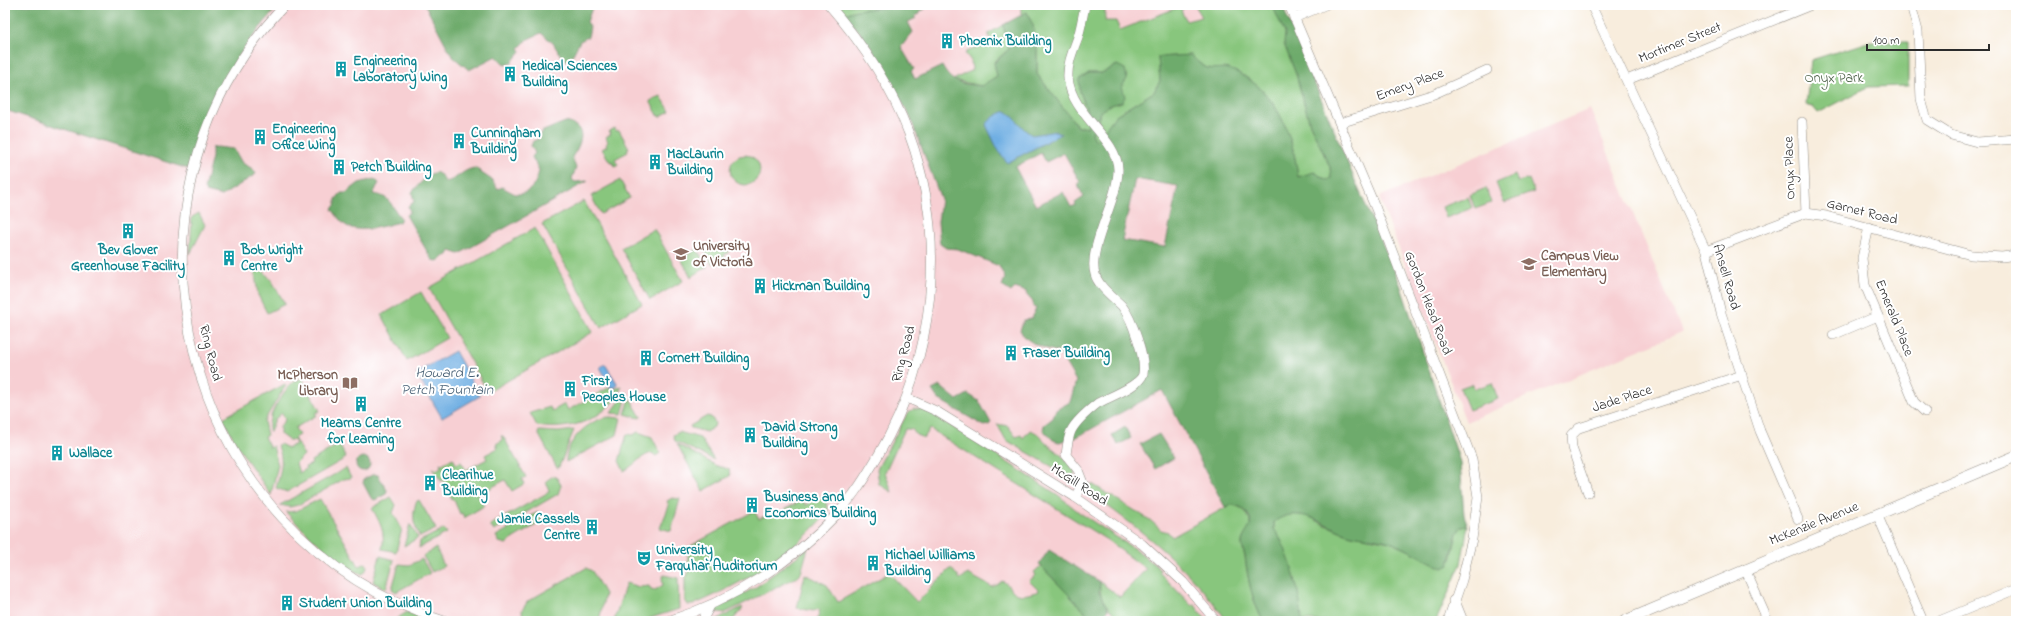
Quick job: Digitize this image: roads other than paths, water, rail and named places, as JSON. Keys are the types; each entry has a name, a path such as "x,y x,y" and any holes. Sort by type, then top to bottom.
{"main road":[{"name":"McKenzie Avenue","path":"1625,621 1745,569 2016,456"},
{"path":"1454,600 1462,621"}],"street":[{"name":"Ring Road","path":"285,5 257,38 225,89 202,141 192,177 184,220 182,267 186,314 196,364 216,419 234,452 252,480 279,516 321,555 354,579 387,598 443,621"},
{"name":"Ring Road","path":"668,621 710,606 763,577 803,546 837,514 865,479 885,444 906,398 925,335 930,296 930,234 922,181 909,136 889,89 864,48 829,5"},
{"path":"1075,497 1083,483 1078,470 1066,455 1071,431 1087,412 1098,404 1138,383 1143,375 1142,360 1133,324 1122,307 1095,275 1096,254 1115,188 1118,170 1114,153 1078,106 1069,84 1068,72 1070,59 1081,25 1085,5"},
{"name":"Gordon Head Road","path":"1289,5 1340,123 1410,294 1472,459 1478,497 1471,546 1462,580 1448,621"},
{"path":"1294,18 1325,5"},
{"name":"Ansell Road","path":"1591,5 1706,250 1721,313 1760,431 1798,519"},
{"name":"Mortimer Street","path":"1627,80 1811,5"},
{"path":"1911,5 1918,31 1921,99 1927,120 1951,136 1977,142 2016,139"},
{"name":"Emery Place","path":"1340,123 1434,94 1487,70"},
{"name":"Onyx Place","path":"1802,122 1806,213"},
{"name":"Garnet Road","path":"1706,250 1806,213 1826,216 1971,255 2002,257 2016,255"},
{"name":"Emerald Place","path":"1869,227 1862,258 1862,276 1914,402 1925,412"},
{"path":"1833,335 1878,316"},
{"name":"Jade Place","path":"1588,493 1572,448 1571,436 1579,428 1742,376"},
{"name":"McGill Road","path":"906,398 936,411 1075,497 1148,549 1194,593 1216,621"},
{"path":"1878,514 1923,621"},
{"path":"1745,569 1768,621"},
{"path":"1939,621 2016,589"},
{"path":"702,621 710,606"}],"water":[{"path":"1006,111 1032,135 1056,131 1061,134 1007,163 997,148 986,125 994,116"},
{"name":"Howard E. Petch Fountain","path":"455,351 480,396 442,418 416,373"},
{"path":"605,364 617,383 616,387 611,388 600,367"}],"place":[{"name":"Phoenix Building","path":"947,41"},
{"name":"Engineering Laboratory Wing","path":"341,69"},
{"name":"Medical Sciences Building","path":"510,74"},
{"name":"Engineering Office Wing","path":"260,137"},
{"name":"Cunningham Building","path":"459,141"},
{"name":"MacLaurin Building","path":"655,162"},
{"name":"Petch Building","path":"339,167"},
{"name":"Bev Glover Greenhouse Facility","path":"128,231"},
{"name":"University of Victoria","path":"681,254"},
{"name":"Bob Wright Centre","path":"229,258"},
{"name":"Campus View Elementary","path":"1529,264"},
{"name":"Hickman Building","path":"760,286"},
{"name":"Fraser Building","path":"1011,353"},
{"name":"Cornett Building","path":"646,358"},
{"name":"McPherson Library","path":"350,383"},
{"name":"First Peoples House","path":"570,389"},
{"name":"Mearns Centre for Learning","path":"361,404"},
{"name":"David Strong Building","path":"750,435"},
{"name":"Wallace","path":"57,453"},
{"name":"Clearihue Building","path":"430,483"},
{"name":"Business and Economics Building","path":"752,505"},
{"name":"Jamie Cassels Centre","path":"592,527"},
{"name":"University Farquhar Auditorium","path":"644,558"},
{"name":"Michael Williams Building","path":"873,563"},
{"name":"Student Union Building","path":"287,603"}],"park label":[{"name":"Onyx Park","path":"1834,78"}]}
